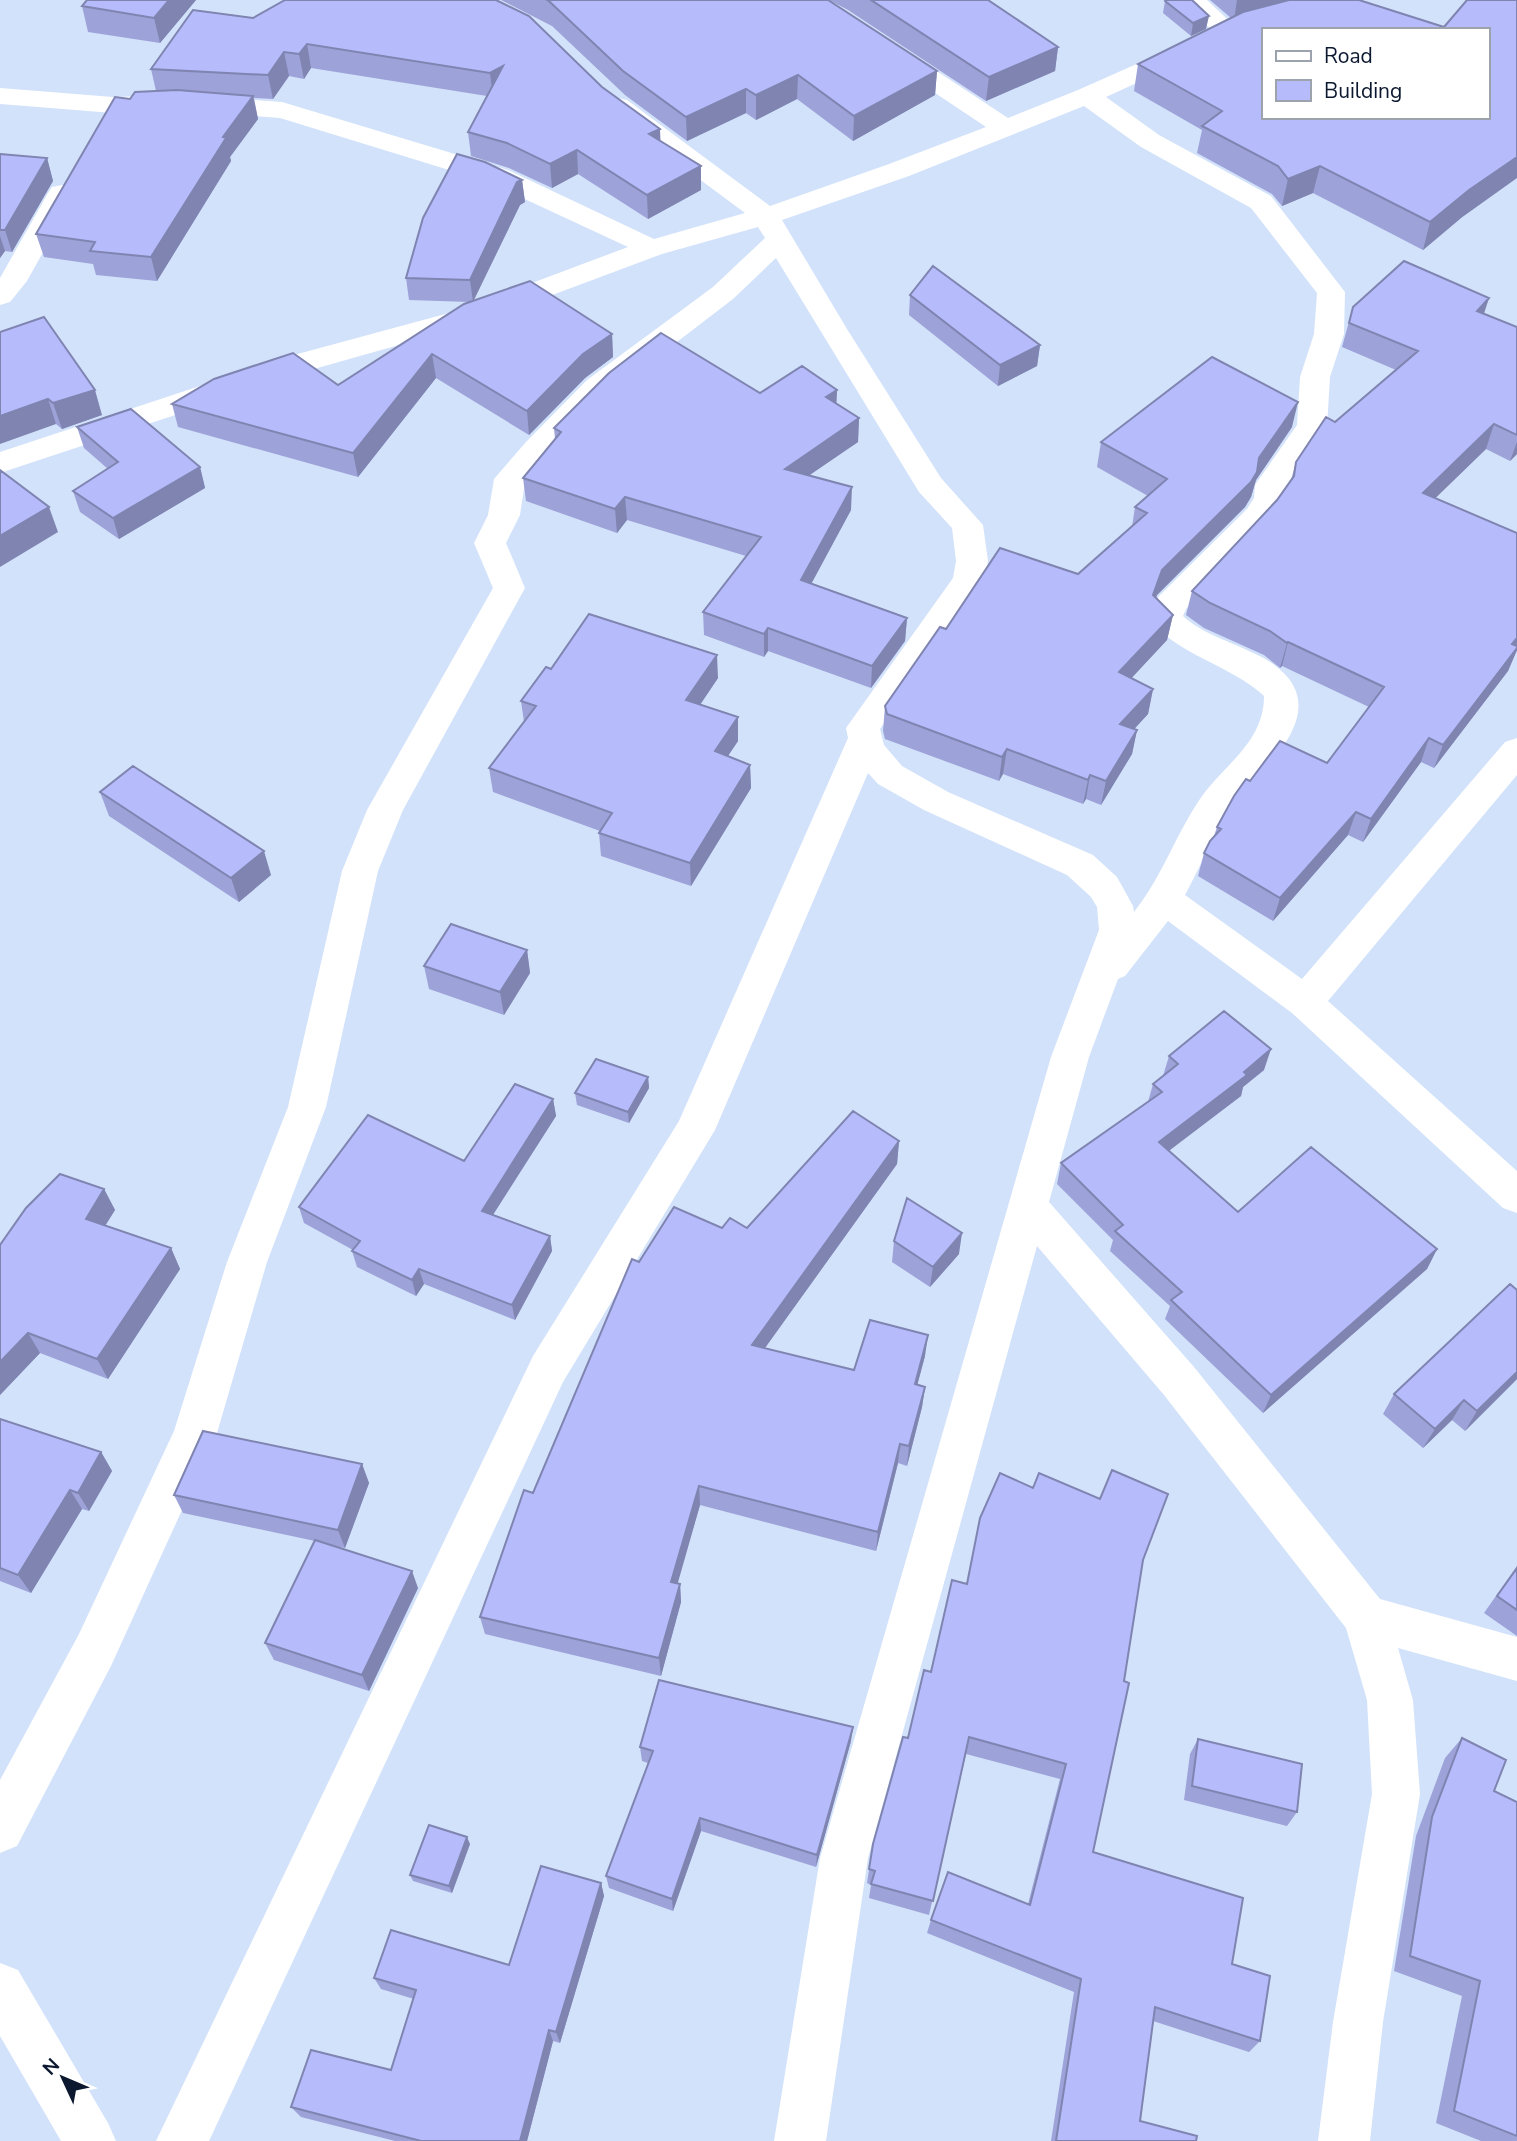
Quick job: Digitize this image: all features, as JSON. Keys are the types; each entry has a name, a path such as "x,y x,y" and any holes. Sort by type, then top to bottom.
{"street":[{"path":"806,0 838,18 1007,129"},
{"path":"0,463 304,362 470,316 652,248 772,228 899,170 1087,96 1240,28 1192,0"},
{"path":"590,78 614,103 772,228 930,485 967,525 972,561 969,580 863,728 868,749 890,775 936,801 1080,865 1104,887 1115,905 1117,930 1070,1057 844,1858 800,2141"},
{"path":"0,96 106,117 183,103 282,110 498,176 652,248"},
{"path":"1087,96 1150,141 1261,202 1331,292 1329,334 1315,377 1312,426 1271,485 1270,499 1258,516 1171,604 1166,618 1176,628 1261,673 1281,692 1281,714 1262,753 1213,808 1165,899 1096,987"},
{"path":"0,296 13,281 73,175"},
{"path":"0,1829 94,1650 195,1433 247,1262 307,1107 360,871 385,810 509,588 490,543 504,514 510,479 598,387 723,293 772,228"},
{"path":"182,2141 548,1369 695,1130 779,943 865,739"},
{"path":"1305,1002 1517,751"},
{"path":"1165,899 1305,1002 1517,1196"},
{"path":"1028,1206 1179,1381 1366,1617 1390,1700 1396,1794 1358,2022 1344,2141"},
{"path":"1366,1617 1517,1658"},
{"path":"0,1988 90,2141"}],"building":[{"path":"87,0 169,0 154,18 82,6"},
{"path":"285,0 496,0 529,16 602,87 660,129 649,134 701,166 647,195 577,150 550,164 507,143 468,132 503,66 490,73 307,44 299,54 284,52 268,75 151,69 193,10 253,18"},
{"path":"547,0 828,0 937,71 854,116 798,75 756,95 746,89 686,117 623,71"},
{"path":"871,0 988,0 1058,47 989,77"},
{"path":"1166,0 1192,0 1209,16 1193,23"},
{"path":"1289,0 1359,0 1444,27 1467,0 1517,0 1517,157 1469,190 1430,222 1320,166 1288,179 1278,166 1202,126 1222,111 1138,64 1243,12"},
{"path":"177,90 253,96 223,137 226,138 151,257 90,251 95,242 36,234 115,97 130,99 135,92"},
{"path":"0,154 47,158 5,230 0,230"},
{"path":"457,154 485,162 522,180 517,182 470,280 406,278 423,218"},
{"path":"1404,261 1489,298 1477,311 1517,327 1517,435 1494,424 1423,493 1517,533 1517,638 1512,644 1517,648 1443,745 1429,738 1371,819 1356,812 1280,898 1204,853 1221,829 1217,827 1234,796 1246,779 1250,781 1280,741 1327,763 1384,687 1287,643 1270,631 1210,603 1192,591 1277,500 1294,476 1296,462 1326,417 1335,422 1418,351 1349,323 1353,307"},
{"path":"933,266 1040,345 1000,365 910,295"},
{"path":"530,281 612,334 583,354 527,411 432,354 353,453 172,404 214,379 293,353 338,385 464,304"},
{"path":"44,317 95,390 53,403 48,399 0,416 0,332"},
{"path":"661,333 760,393 802,366 837,390 826,397 859,418 785,469 852,487 801,580 907,618 872,666 768,628 764,634 703,612 761,537 625,497 615,509 523,478 561,432 554,428 609,373"},
{"path":"1212,357 1298,402 1259,458 1257,472 1251,482 1162,570 1153,595 1173,615 1119,672 1153,689 1120,724 1137,730 1106,781 1090,775 1088,780 1007,749 1002,757 887,714 885,706 940,627 946,629 1000,548 1078,574 1147,513 1135,507 1167,479 1101,442"},
{"path":"131,409 200,467 113,518 73,491 118,462 77,427"},
{"path":"0,470 49,507 0,536"},
{"path":"589,614 717,655 686,700 738,717 715,751 750,765 690,863 599,833 612,813 489,768 536,706 521,701 546,667 551,669"},
{"path":"133,766 264,851 231,878 100,792"},
{"path":"451,924 527,950 500,992 424,966"},
{"path":"1224,1011 1271,1049 1244,1072 1247,1075 1159,1142 1238,1212 1311,1147 1437,1249 1271,1395 1171,1300 1182,1292 1115,1231 1123,1225 1061,1163 1162,1092 1153,1084 1178,1064 1169,1056"},
{"path":"596,1059 648,1077 628,1112 575,1093"},
{"path":"515,1084 553,1099 482,1211 550,1236 512,1305 419,1269 412,1280 352,1251 360,1241 299,1207 368,1115 464,1161"},
{"path":"853,1111 899,1141 752,1345 854,1370 870,1320 928,1335 915,1384 925,1387 909,1446 900,1444 878,1532 699,1486 671,1582 680,1584 659,1658 480,1617 524,1490 533,1493 632,1259 639,1262 674,1207 722,1228 730,1218 747,1228"},
{"path":"60,1174 104,1189 86,1219 171,1248 97,1359 28,1333 0,1362 0,1245 26,1208"},
{"path":"907,1198 962,1233 933,1267 894,1241"},
{"path":"1510,1284 1517,1290 1517,1372 1477,1411 1464,1400 1435,1429 1394,1394"},
{"path":"0,1419 101,1452 78,1493 70,1490 18,1575 0,1568"},
{"path":"203,1431 362,1464 338,1530 174,1495"},
{"path":"1112,1470 1168,1494 1143,1560 1124,1681 1129,1683 1093,1852 1243,1898 1232,1964 1270,1976 1260,2041 1155,2007 1140,2121 1197,2136 1196,2141 1056,2141 1081,1979 931,1920 948,1872 1030,1905 1066,1764 969,1737 933,1901 871,1884 875,1871 869,1869 873,1844 903,1737 908,1738 924,1670 931,1672 952,1580 967,1584 980,1518 1000,1473 1033,1488 1039,1473 1100,1499"},
{"path":"315,1540 412,1571 362,1675 265,1643"},
{"path":"1517,1568 1517,1610 1497,1596"},
{"path":"659,1680 853,1727 817,1855 700,1818 672,1899 606,1876 653,1751 640,1747"},
{"path":"1462,1738 1506,1760 1494,1791 1517,1802 1517,2136 1454,2111 1480,1981 1410,1956 1432,1817"},
{"path":"1198,1739 1302,1764 1297,1812 1192,1786"},
{"path":"429,1825 467,1837 449,1886 410,1875"},
{"path":"541,1866 601,1883 556,2032 549,2030 520,2141 421,2141 291,2107 311,2050 391,2070 416,1990 374,1978 391,1930 509,1965"}]}
